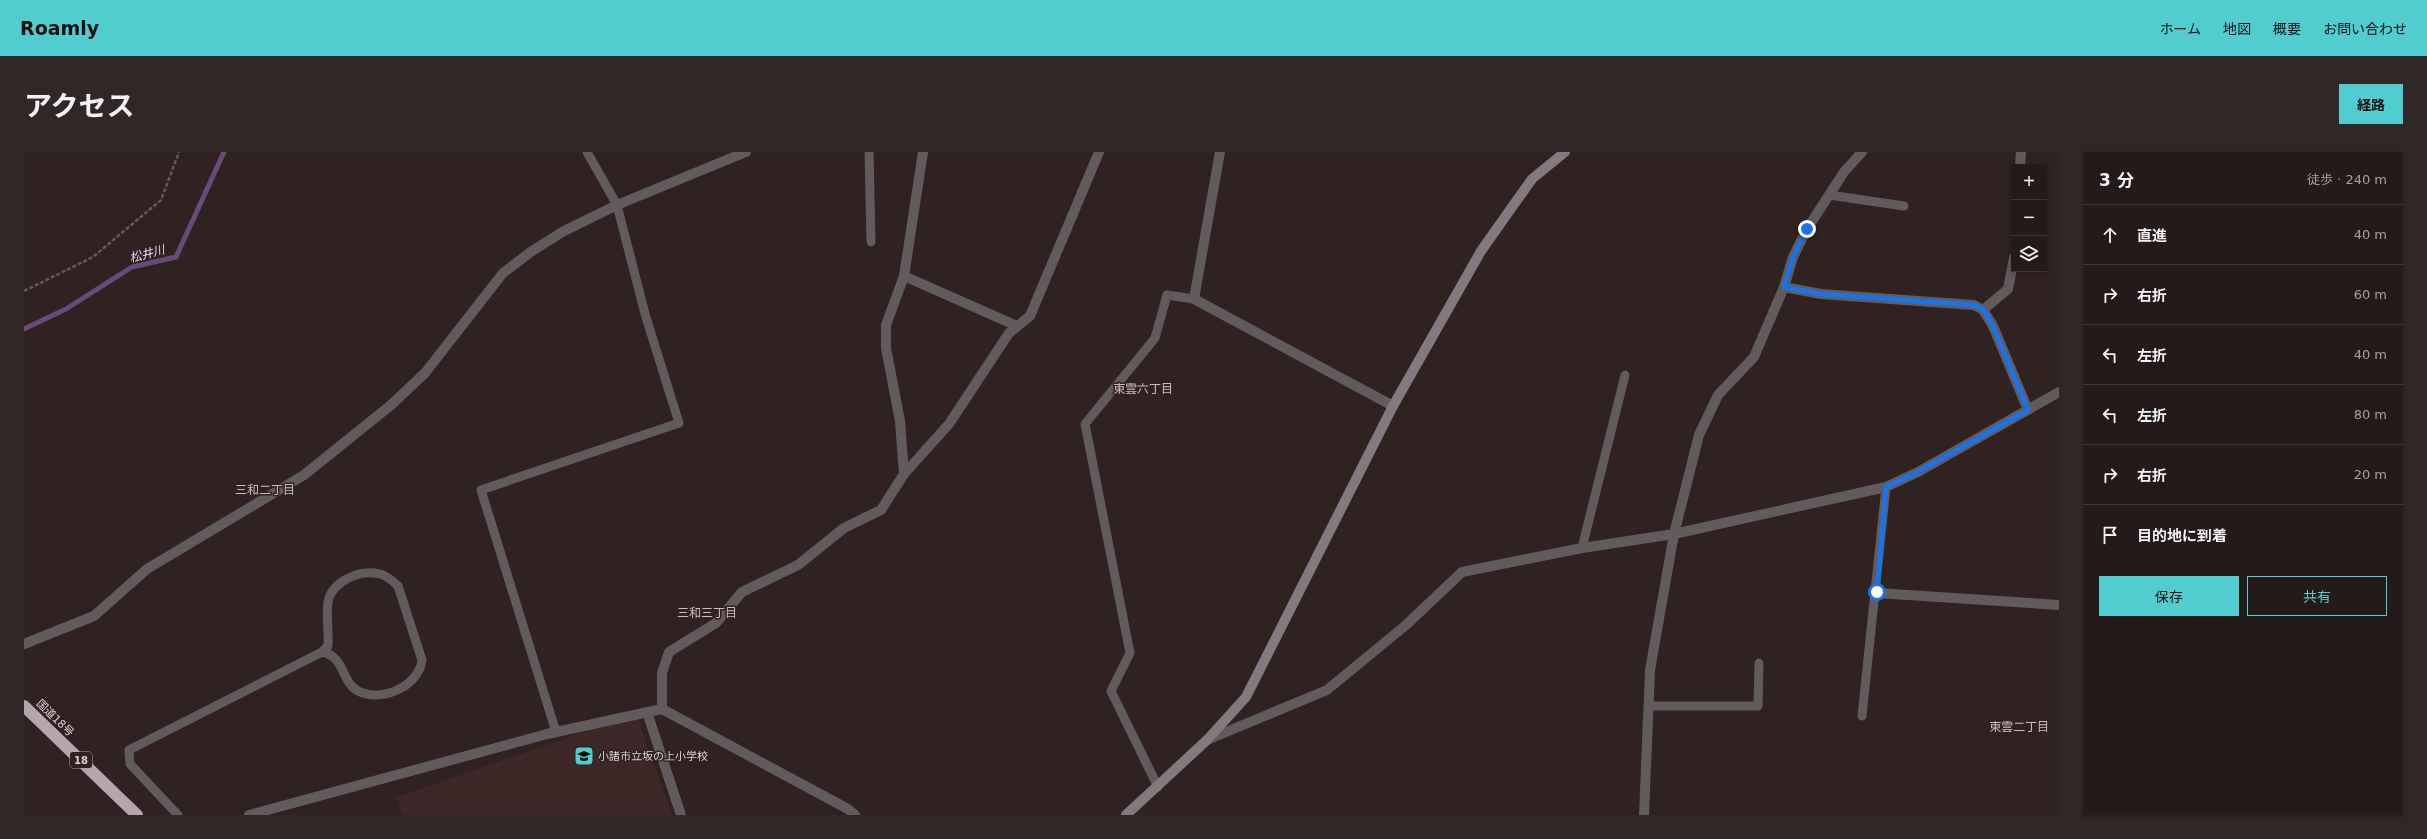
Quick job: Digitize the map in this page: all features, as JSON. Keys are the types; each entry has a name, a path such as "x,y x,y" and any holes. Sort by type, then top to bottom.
{"highway":[{"name":"国道18号","path":"24,706 138,815"}],"street":[{"path":"24,644 94,616 147,569 304,475 391,405 426,373 504,273 532,251 564,231 617,205 746,152"},
{"path":"904,474 900,421 886,348 886,325 904,276 923,152"},
{"path":"662,709 662,673 669,652 716,623 742,592 798,565 844,528 881,510 904,474 949,424 1009,333 1030,316 1100,152"},
{"path":"1220,152 1194,299 1393,406"},
{"path":"1126,815 1207,740 1246,697 1393,406 1481,251 1532,179 1564,152"},
{"path":"1644,815 1650,706 1650,670 1674,534 1699,435 1718,396 1754,358 1784,287 1793,257 1807,229 1844,172 1862,152"},
{"path":"2020,164 2021,152"},
{"path":"1984,310 2008,289 2011,272"},
{"path":"904,276 1017,326"},
{"path":"1784,287 1821,294 1974,305 1984,310 1993,326 2028,410"},
{"path":"1207,740 1327,690 1406,625 1462,572 1582,548 1674,534 1886,487 1918,472 2059,392"},
{"path":"1877,592 2059,605"},
{"path":"249,815 556,732 662,709 848,809 855,815"},
{"path":"647,712 680,815"}],"lane":[{"path":"556,732 481,490 678,423 645,314 617,205 587,152"},
{"path":"869,152 872,242"},
{"path":"1829,195 1904,206"},
{"path":"1158,787 1111,691 1130,654 1085,424 1095,408 1155,338 1167,294 1194,299"},
{"path":"1582,548 1625,375"},
{"path":"1862,716 1877,592 1886,487"},
{"path":"178,815 130,764 129,750 322,652 328,646 328,602 333,589 352,577 364,574 379,574 398,586 422,660 421,669 412,682 384,693 369,694 357,691 350,683 336,657 331,653 322,652"},
{"path":"1650,706 1758,706 1759,663"}],"path":[{"path":"24,291 93,257 161,200 179,152"}],"shaded area":[{"name":"小諸市立坂の上小学校","path":"636,714 672,815 402,815 397,797"}],"waterway":[{"name":"松井川","path":"24,329 66,309 132,267 176,257 224,152"}],"place":[{"name":"小諸市立坂の上小学校","path":"584,756"}],"district":[{"name":"東雲六丁目","path":"1143,389"},
{"name":"三和二丁目","path":"265,490"},
{"name":"三和三丁目","path":"707,613"},
{"name":"東雲二丁目","path":"2019,727"}],"route":[{"path":"1807,229 1793,257 1784,287 1821,294 1888,297 1974,305 1984,310 1993,326 2028,410 1918,472 1886,487 1877,592"}]}
